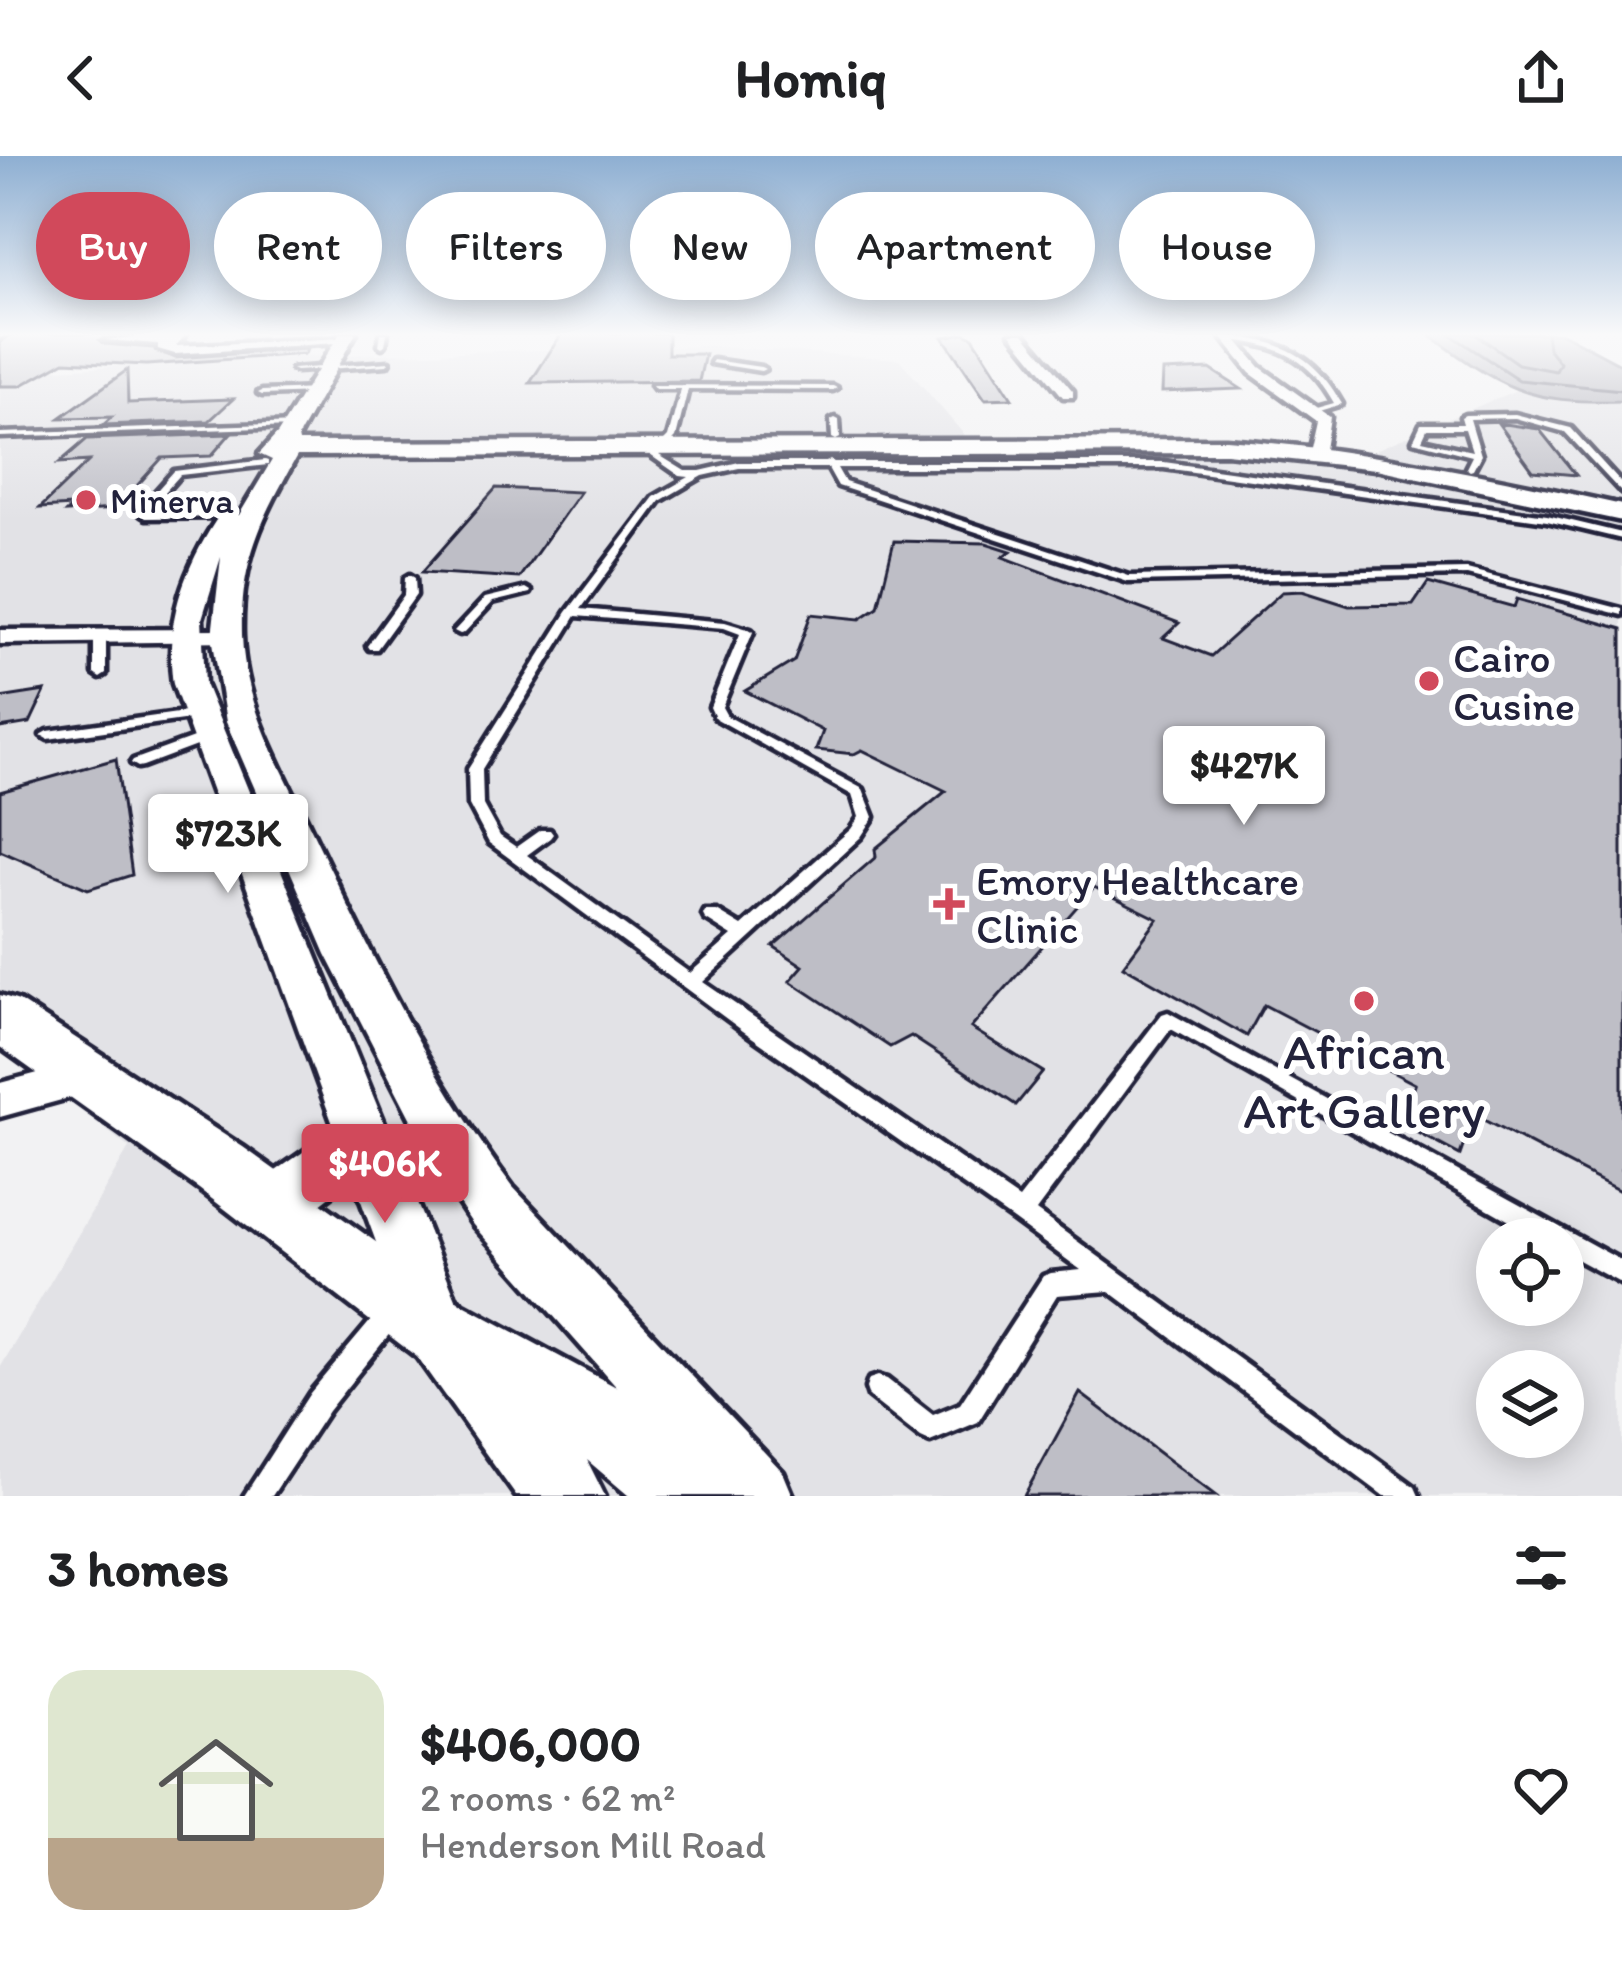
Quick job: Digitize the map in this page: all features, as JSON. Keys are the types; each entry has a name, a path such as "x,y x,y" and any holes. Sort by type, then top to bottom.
{"main road":[{"path":"0,1017 91,1076 420,1316 593,1416 690,1496"},
{"path":"420,1316 565,1496"}],"street":[{"path":"312,396 231,515 203,567 206,636 348,954 457,1155 493,1206 759,1496"},
{"path":"1290,396 1324,420 1319,447"},
{"path":"667,445 836,429 1319,447 1473,462 1622,501"},
{"path":"282,444 1319,447 1622,513"},
{"path":"282,444 245,527 206,636 184,660 203,726 364,1139 420,1316"},
{"path":"0,638 206,636"},
{"path":"0,1100 91,1076"},
{"path":"271,1207 364,1139"}],"lane":[{"path":"683,396 667,445 654,454 682,474 739,465 830,463 1164,465 1547,518 1622,536"},
{"path":"1312,412 1338,404 1334,396"},
{"path":"1473,462 1465,417 1555,424 1577,436 1596,465 1622,490"},
{"path":"1466,427 1424,426 1417,441 1473,462"},
{"path":"0,435 282,444"},
{"path":"231,515 146,515 145,509 168,478 282,444"},
{"path":"830,463 841,484 1128,579 1467,572 1622,612"},
{"path":"699,474 657,499 573,612 475,770 476,805 494,838 1022,1213 1406,1496"},
{"path":"373,646 410,595 410,578"},
{"path":"460,631 489,600 526,591"},
{"path":"573,612 724,625 747,632 716,706 722,718 844,782 866,804 867,817 856,833 693,982"},
{"path":"100,637 100,674"},
{"path":"48,735 203,726"},
{"path":"138,763 203,726"},
{"path":"516,855 544,834"},
{"path":"711,915 743,935"},
{"path":"1022,1213 1168,1019 1524,1218"},
{"path":"1584,1251 1622,1273"},
{"path":"878,1388 930,1429 969,1413 1051,1284 1108,1280"},
{"path":"257,1496 319,1402 420,1316"}],"shaded area":[{"path":"0,396 931,396 968,439 1310,442 1373,451 1503,396 1622,396 1622,1496 0,1496 0,1368 129,1148 0,1044"}],"water":[{"path":"1541,396 1622,396 1622,401"}],"building":[{"path":"91,396 128,396 128,403 233,399 209,421 103,425 112,417 60,418"},
{"path":"1498,423 1539,429 1576,475 1533,471"},
{"path":"230,434 211,456 162,458 116,509 66,512 72,506 40,508 89,461 59,463 87,439"},
{"path":"496,488 580,492 519,578 422,572"},
{"path":"894,541 986,543 1011,551 1003,557 1179,623 1163,638 1211,656 1282,592 1302,591 1349,606 1413,605 1428,583 1514,607 1517,599 1622,629 1622,1192 1474,1115 1460,1155 1400,1123 1415,1084 1264,1005 1247,1036 1123,966 1158,919 1094,887 971,1028 1043,1072 1016,1105 911,1036 890,1047 790,981 803,966 773,946 876,857 875,849 946,791 862,750 854,754 816,750 823,731 745,691 794,661 811,614 860,619 878,607"},
{"path":"45,691 30,723 0,728 0,698"},
{"path":"116,759 132,875 88,889 0,851 0,792"},
{"path":"1080,1393 1216,1496 1024,1496"}],"place":[{"name":"Minerva","path":"86,500"},
{"name":"Cairo Cusine","path":"1429,681"},
{"name":"Emory Healthcare Clinic","path":"949,904"},
{"name":"African Art Gallery","path":"1364,1001"}]}
